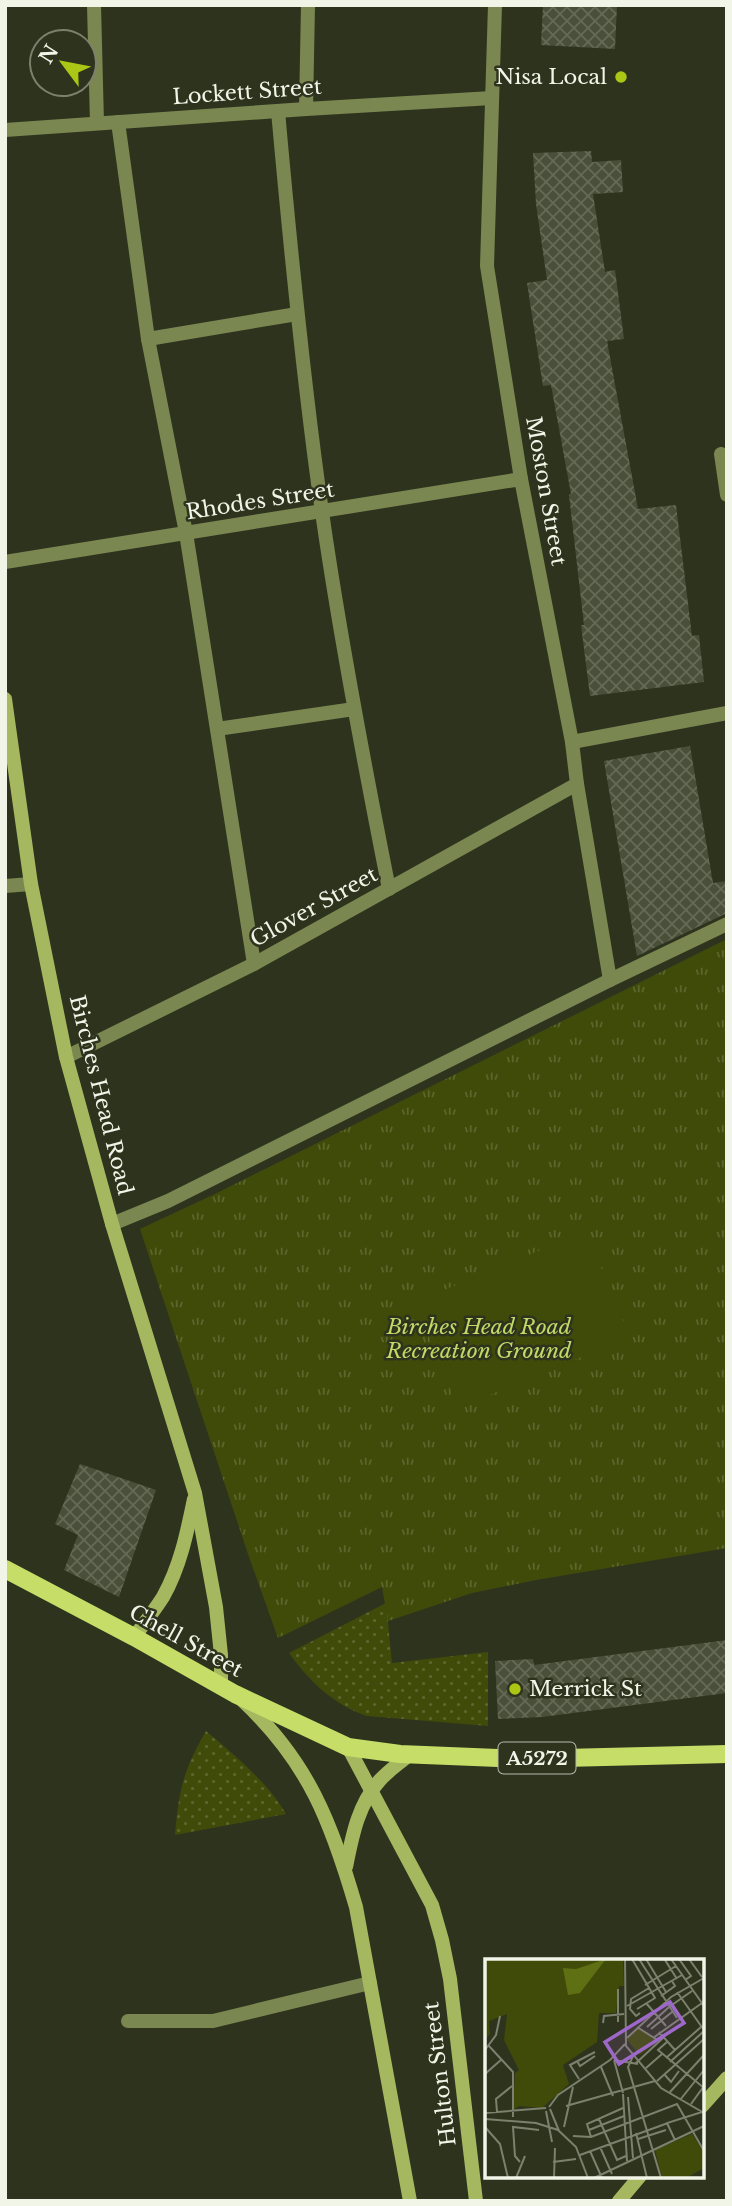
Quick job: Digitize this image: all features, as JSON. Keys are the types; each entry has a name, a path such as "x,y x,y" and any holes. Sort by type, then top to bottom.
{"main road":[{"name":"Chell Street","path":"5,1569 228,1689 348,1747"},
{"name":"A5272","path":"348,1747 400,1754 523,1759 727,1754"}],"street":[{"path":"94,5 97,123"},
{"path":"306,109 308,5"},
{"name":"Moston Street","path":"495,5 487,266 521,479 572,742 610,980"},
{"name":"Lockett Street","path":"5,130 492,98"},
{"path":"278,111 297,314 322,512 354,709 389,889"},
{"path":"118,122 148,339 186,533 254,964"},
{"path":"148,339 297,314"},
{"path":"721,454 727,495"},
{"name":"Rhodes Street","path":"5,562 521,479"},
{"name":"Birches Head Road","path":"5,699 31,884 66,1057 112,1224 195,1493 228,1689"},
{"path":"217,729 354,709"},
{"path":"572,742 727,713"},
{"name":"Glover Street","path":"66,1057 254,964 577,784"},
{"path":"5,887 31,884"},
{"path":"112,1224 168,1201 727,924"},
{"name":"Birches Head Road","path":"134,1637 163,1597 174,1574 186,1542 195,1493"},
{"path":"228,1689 262,1719 303,1771 330,1826 356,1907 410,2201"},
{"name":"Hulton Street","path":"348,1747 432,1905 442,1940 450,1979 476,2201"},
{"path":"345,1870 355,1824 371,1791 410,1754"},
{"path":"128,2021 213,2021 370,1983"},
{"path":"704,2104 727,2078"},
{"path":"619,2201 638,2178"}],"green space":[{"name":"Birches Head Road Recreation Ground","path":"727,939 727,1548 472,1593 388,1621 382,1587 278,1638 140,1229"},
{"path":"586,1231 630,1337 458,1408 415,1302"},
{"path":"386,1603 392,1663 488,1652 488,1726 367,1716 323,1691 289,1653"},
{"path":"206,1731 260,1779 286,1814 175,1835 183,1781"}],"building":[{"path":"543,5 617,5 615,49 541,45"},
{"path":"591,151 592,162 621,160 623,192 593,194 605,272 615,270 624,339 607,341 638,509 676,505 692,636 699,635 704,682 590,696 581,625 584,625 571,494 551,385 543,386 527,283 547,280 536,204 533,153"},
{"path":"690,746 713,883 727,881 727,913 637,956 604,761"},
{"path":"80,1464 156,1490 119,1597 64,1570 78,1535 55,1524"},
{"path":"727,1640 727,1693 542,1717 498,1719 495,1661 533,1659 534,1665"}],"place":[{"name":"Nisa Local","path":"621,77"},
{"name":"Merrick St","path":"515,1689"}]}
